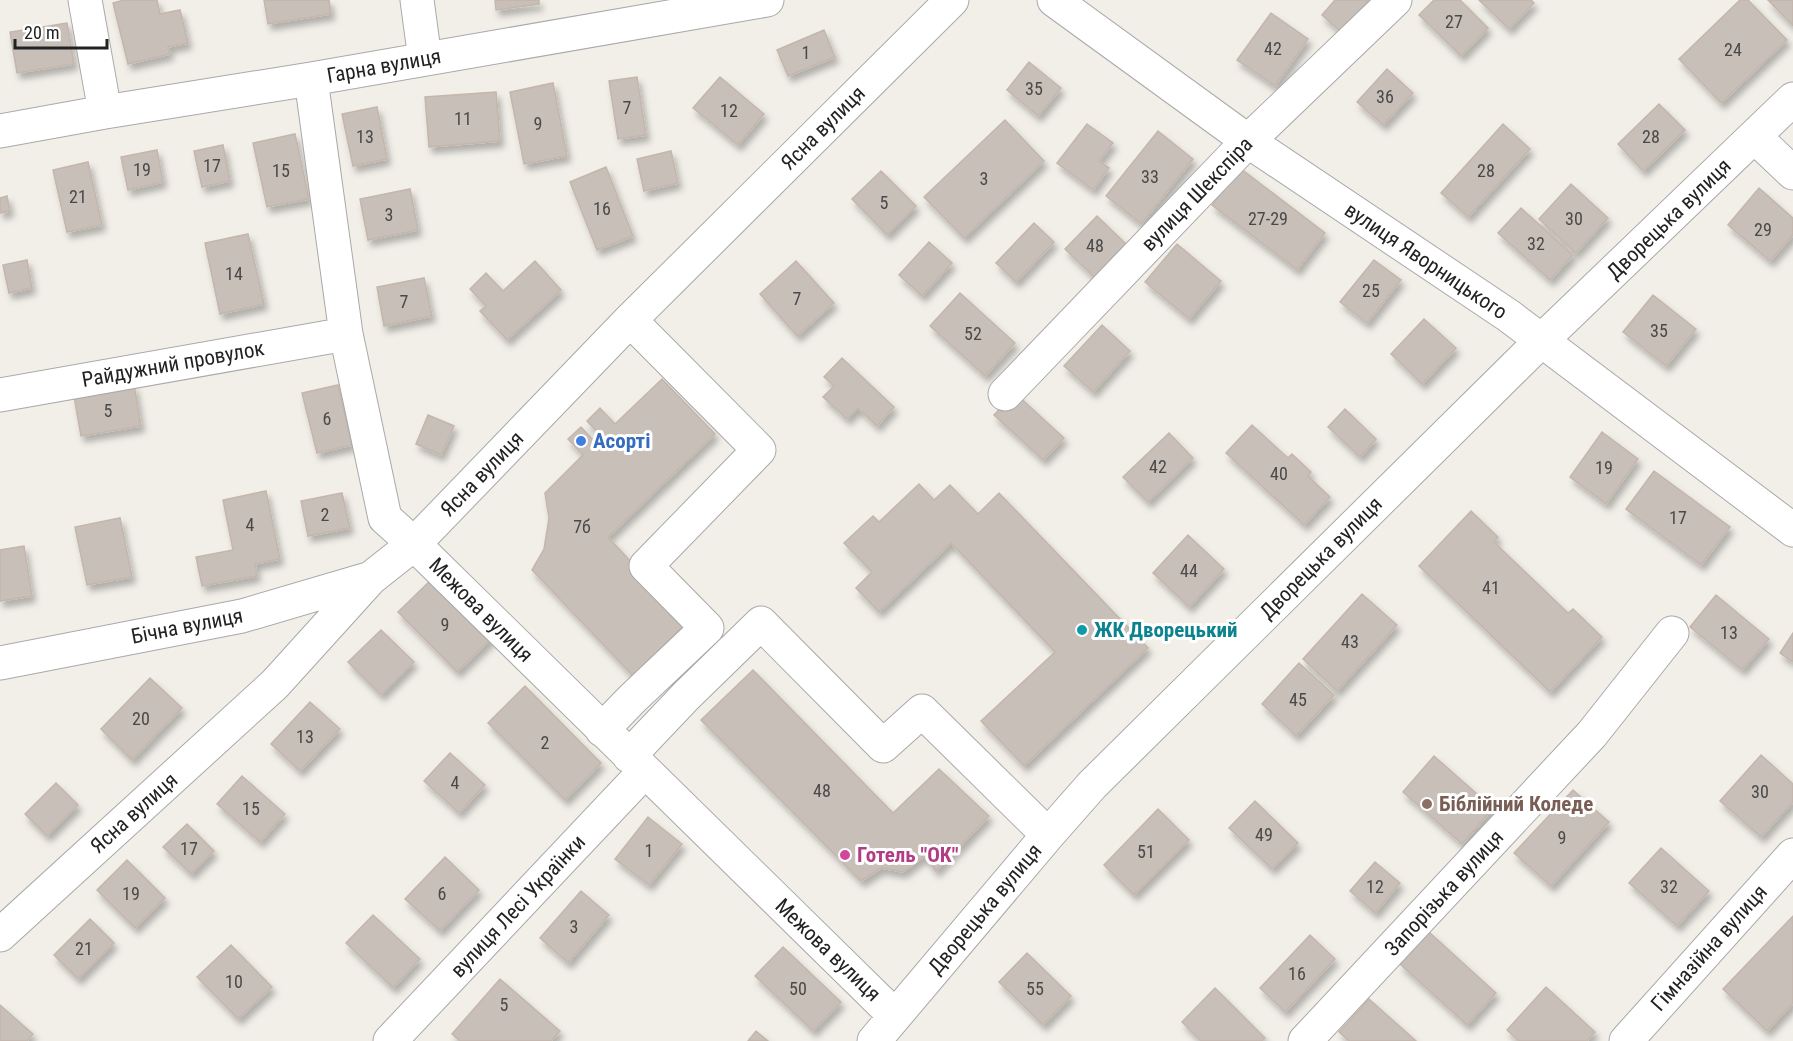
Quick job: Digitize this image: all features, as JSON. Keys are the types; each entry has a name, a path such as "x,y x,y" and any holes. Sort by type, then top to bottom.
{"street":[{"path":"86,0 105,112"},
{"path":"417,0 425,59"},
{"name":"Гарна вулиця","path":"0,131 768,0"},
{"name":"Ясна вулиця","path":"0,935 275,684 371,578 414,544 630,320 952,0"},
{"name":"вулиця Яворницького","path":"1054,0 1248,141 1509,316 1793,530"},
{"name":"вулиця Шекспіра","path":"1005,394 1248,141 1395,0"},
{"name":"Межова вулиця","path":"311,79 346,334 385,518 895,1016"},
{"name":"Дворецька вулиця","path":"874,1041 1092,785 1541,341 1793,99"},
{"path":"1755,137 1793,173"},
{"path":"602,730 707,628 646,566 759,450 630,320"},
{"name":"Райдужний провулок","path":"0,395 346,334"},
{"name":"Бічна вулиця","path":"0,663 242,616 371,578"},
{"name":"вулиця Лесі Українки","path":"390,1041 637,764 686,696 761,622 883,746 922,711 1048,835"},
{"name":"Запорізька вулиця","path":"1305,1041 1592,734 1672,633"},
{"name":"Гімназійна вулиця","path":"1626,1041 1793,855"}],"building":[{"path":"124,0 157,0 160,14 180,10 188,43 168,47 170,54 128,64 113,3"},
{"path":"264,0 329,0 331,14 268,24"},
{"path":"495,0 539,0 539,4 496,10"},
{"path":"1335,0 1369,0 1341,32 1322,15"},
{"path":"1434,0 1460,0 1488,28 1461,56 1419,15"},
{"path":"1479,0 1531,0 1534,3 1509,29"},
{"path":"1740,0 1748,0 1787,40 1721,103 1679,59"},
{"path":"1768,0 1793,0 1793,26"},
{"path":"1271,13 1308,39 1275,86 1237,60"},
{"path":"67,23 74,64 17,73 10,32"},
{"path":"824,30 835,57 788,76 777,50"},
{"path":"1029,62 1061,88 1038,116 1007,90"},
{"path":"1387,69 1413,93 1383,125 1357,102"},
{"path":"637,77 646,135 618,139 609,81"},
{"path":"720,77 764,114 738,145 693,108"},
{"path":"553,83 567,156 524,164 510,92"},
{"path":"496,92 500,141 429,147 425,97"},
{"path":"1659,104 1685,130 1643,171 1618,144"},
{"path":"377,107 387,159 353,166 342,114"},
{"path":"1005,120 1044,161 964,238 924,197"},
{"path":"1087,124 1113,143 1099,161 1109,168 1093,190 1057,163"},
{"path":"1503,124 1530,149 1468,217 1441,193"},
{"path":"1158,131 1193,159 1141,224 1106,196"},
{"path":"295,134 309,199 267,207 253,143"},
{"path":"223,145 230,181 202,187 194,151"},
{"path":"157,150 163,182 128,190 121,157"},
{"path":"671,151 678,183 644,191 637,159"},
{"path":"88,162 102,225 67,232 53,170"},
{"path":"606,167 633,236 597,250 570,182"},
{"path":"1240,168 1325,233 1297,270 1212,205"},
{"path":"881,171 916,206 887,235 852,199"},
{"path":"1571,184 1608,218 1576,253 1539,219"},
{"path":"1759,188 1793,218 1793,235 1770,261 1728,225"},
{"path":"410,189 418,230 368,240 360,199"},
{"path":"7,196 10,211 0,213 0,198"},
{"path":"1521,208 1573,255 1550,280 1498,233"},
{"path":"1097,216 1126,244 1094,277 1065,249"},
{"path":"1034,223 1054,242 1016,282 996,263"},
{"path":"248,234 264,304 220,314 205,243"},
{"path":"929,242 952,263 922,296 899,275"},
{"path":"1177,244 1221,281 1189,319 1145,282"},
{"path":"27,260 32,288 9,293 3,265"},
{"path":"1374,260 1401,280 1367,323 1340,302"},
{"path":"535,261 561,290 507,340 480,311 486,306 470,289 486,273 503,291"},
{"path":"796,261 834,303 797,336 760,294"},
{"path":"424,278 432,316 384,326 377,287"},
{"path":"960,293 1015,343 985,376 930,326"},
{"path":"1653,295 1696,329 1666,366 1623,332"},
{"path":"1424,319 1456,348 1422,384 1391,354"},
{"path":"1102,325 1130,351 1093,392 1064,366"},
{"path":"842,358 894,407 877,426 858,408 847,419 823,397 834,386 824,377"},
{"path":"662,379 715,434 608,537 687,622 633,676 532,570 544,549 549,518 545,493 583,455 568,439 581,427 596,443 602,437 587,421 600,408 615,424"},
{"path":"134,385 141,426 81,436 74,396"},
{"path":"338,385 352,445 317,453 302,393"},
{"path":"1015,393 1064,438 1043,460 994,415"},
{"path":"1345,409 1376,439 1360,457 1328,427"},
{"path":"428,415 454,426 441,455 416,444"},
{"path":"1252,425 1288,458 1292,454 1311,472 1308,476 1330,497 1304,525 1226,453"},
{"path":"1602,432 1638,459 1606,504 1570,477"},
{"path":"1169,433 1193,458 1148,502 1123,477"},
{"path":"1654,471 1730,527 1701,565 1626,509"},
{"name":"ЖК Дворецький","path":"919,484 934,500 950,485 978,514 999,493 1148,648 1024,766 981,721 1055,652 951,543 879,612 856,588 872,572 844,543 873,516 879,522"},
{"path":"266,491 280,559 255,564 257,576 202,586 196,557 233,550 223,500"},
{"path":"342,493 350,528 308,536 301,501"},
{"path":"1471,511 1498,537 1494,542 1568,613 1573,609 1602,637 1550,692 1419,566"},
{"path":"120,518 132,577 87,585 75,527"},
{"path":"1188,535 1224,569 1189,607 1153,573"},
{"path":"24,546 32,596 0,601 0,550"},
{"path":"433,578 492,638 457,672 398,612"},
{"path":"1362,594 1397,625 1337,691 1303,659"},
{"path":"1716,595 1769,639 1742,670 1690,627"},
{"path":"381,630 414,662 381,695 348,662"},
{"path":"1793,633 1793,662 1780,653"},
{"path":"1299,663 1334,695 1296,736 1262,704"},
{"path":"753,670 893,813 939,769 989,816 936,871 924,856 903,872 881,868 861,881 701,720"},
{"path":"150,678 182,708 132,760 101,729"},
{"path":"525,686 601,763 565,800 488,723"},
{"path":"310,702 340,729 300,771 271,744"},
{"path":"450,753 485,785 459,813 424,781"},
{"path":"1761,755 1793,784 1793,802 1761,837 1720,801"},
{"path":"1434,756 1493,808 1462,844 1403,792"},
{"path":"242,776 285,814 260,842 217,804"},
{"path":"56,783 78,805 47,836 25,814"},
{"path":"1573,790 1609,822 1551,886 1514,853"},
{"path":"1255,801 1298,843 1272,869 1229,828"},
{"path":"1158,809 1189,840 1134,895 1104,865"},
{"path":"648,817 682,844 649,885 615,859"},
{"path":"187,824 214,851 191,874 163,847"},
{"path":"1661,848 1709,891 1677,926 1629,883"},
{"path":"445,857 479,890 440,931 405,899"},
{"path":"127,860 165,898 135,928 97,890"},
{"path":"1375,862 1400,883 1375,913 1350,891"},
{"path":"581,891 609,915 568,963 540,938"},
{"path":"373,915 420,959 393,988 346,943"},
{"path":"1793,916 1793,1003 1767,1031 1723,989"},
{"path":"90,919 114,943 78,979 54,955"},
{"path":"1429,932 1496,993 1467,1025 1400,964"},
{"path":"1310,935 1335,959 1285,1012 1260,988"},
{"path":"231,945 272,987 238,1019 197,977"},
{"path":"783,947 841,1002 813,1031 755,976"},
{"path":"1027,953 1071,996 1043,1025 999,982"},
{"path":"500,979 560,1031 551,1041 460,1041 452,1034"},
{"path":"1546,987 1595,1032 1587,1041 1519,1041 1507,1030"},
{"path":"1215,988 1265,1038 1262,1041 1201,1041 1182,1022"},
{"path":"1369,999 1416,1041 1349,1041 1339,1032"},
{"path":"0,1005 33,1034 27,1041 0,1041"},
{"path":"756,1031 768,1041 748,1041"}],"place":[{"name":"Асорті","path":"581,441"},
{"name":"ЖК Дворецький","path":"1082,630"},
{"name":"Біблійний Коледе","path":"1427,804"},
{"name":"Готель \"ОК\"","path":"845,855"}]}
